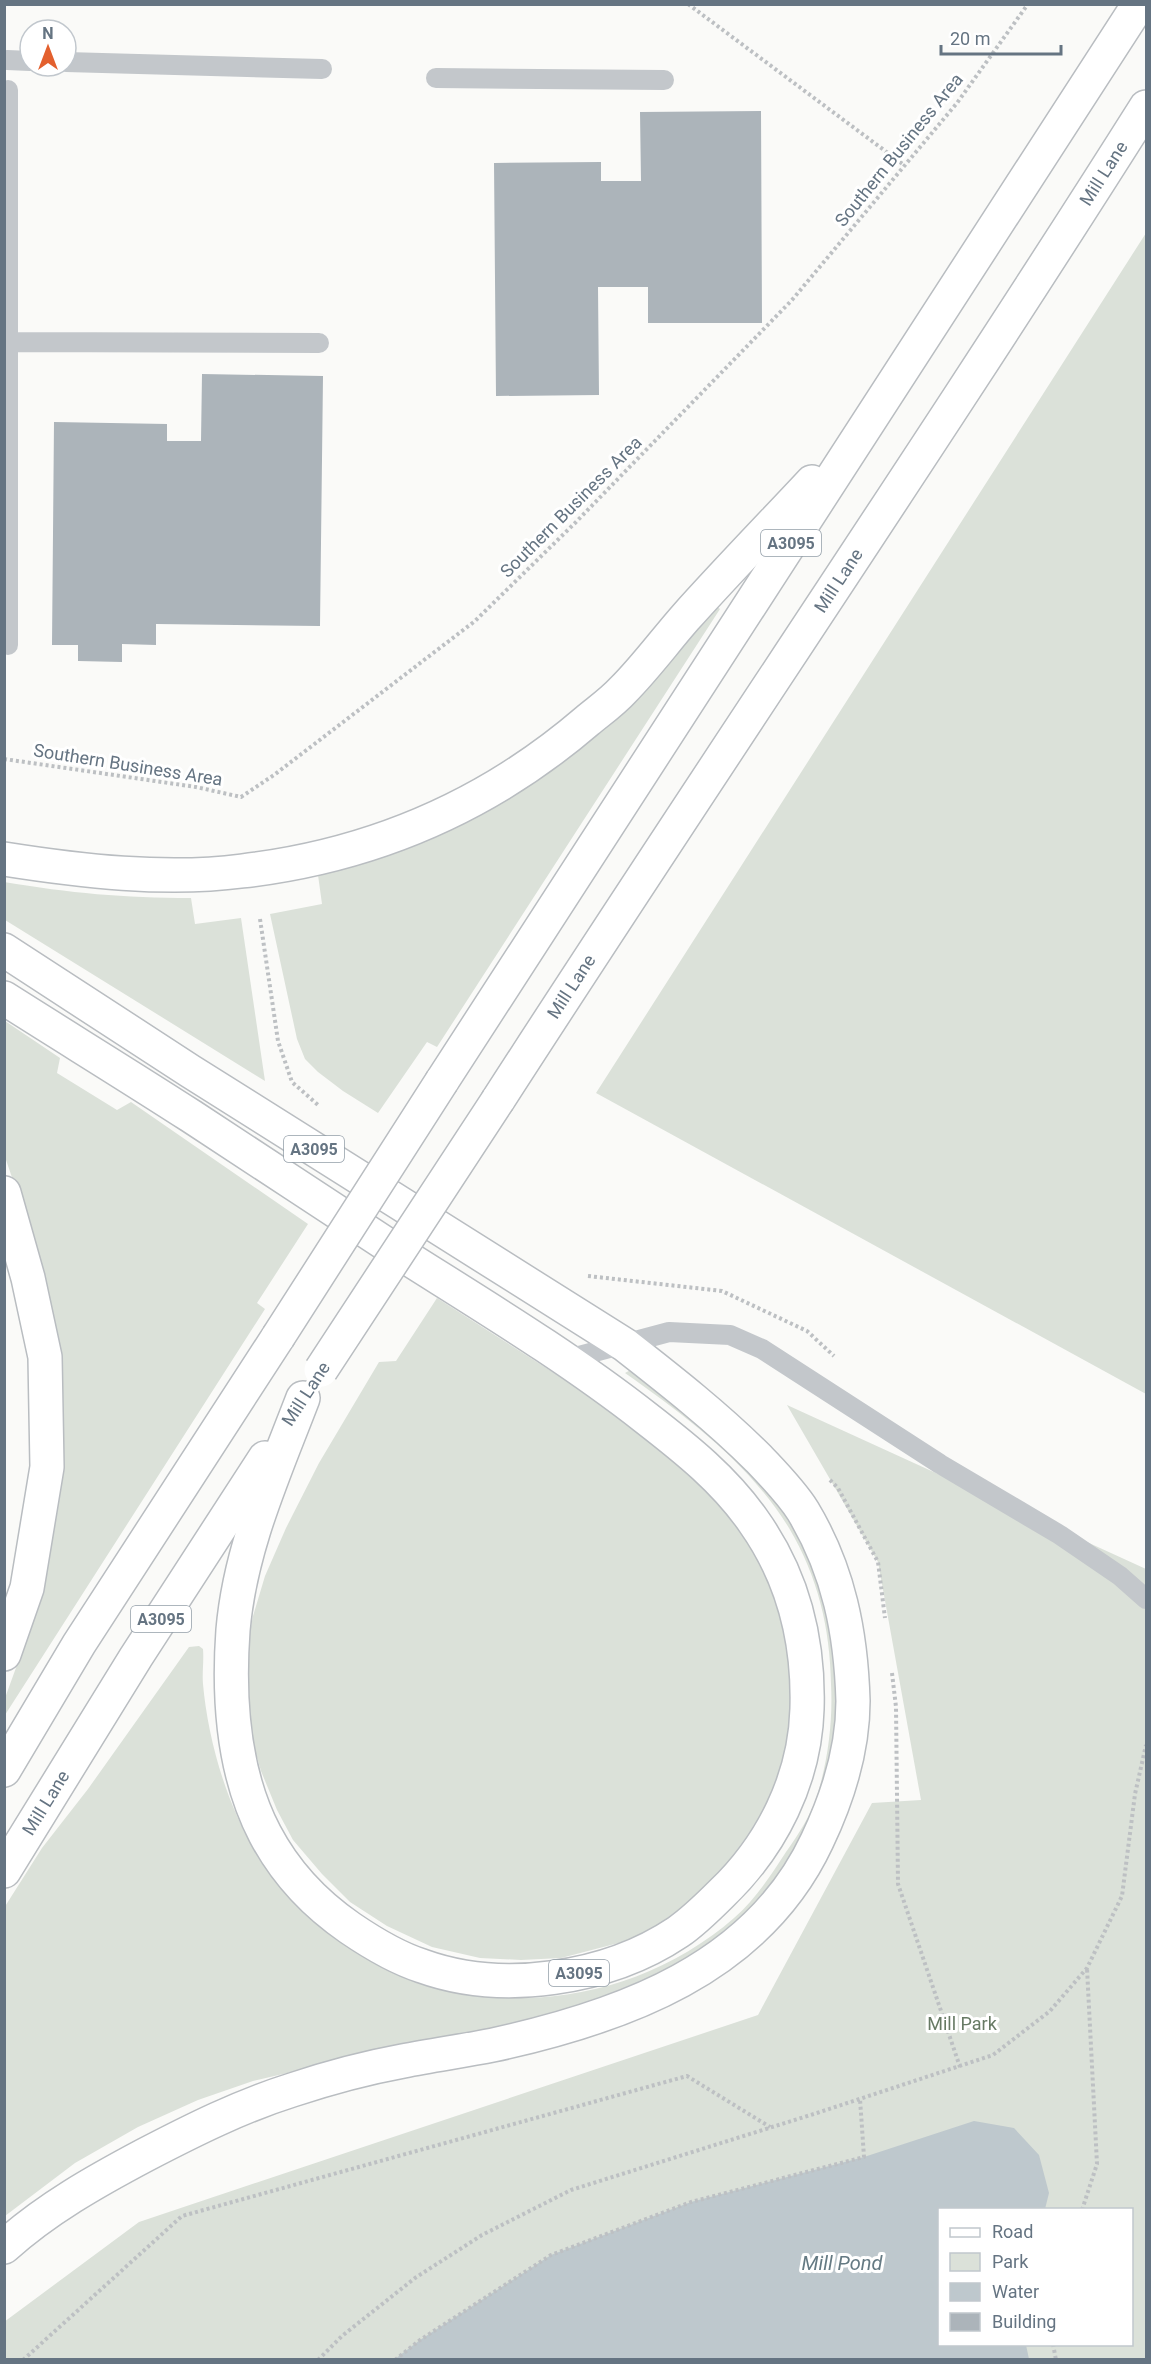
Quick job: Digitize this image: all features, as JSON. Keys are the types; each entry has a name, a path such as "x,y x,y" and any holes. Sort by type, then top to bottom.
{"main road":[{"name":"A3095","path":"4,1770 80,1644 1139,4"},
{"name":"Mill Lane","path":"4,1871 111,1697 321,1370 636,886 1052,256 1146,107"},
{"name":"A3095","path":"4,860 117,872 201,874 241,872 300,862 347,850 400,833 465,805 513,778 570,736 622,691 686,617 871,418"},
{"name":"A3095","path":"4,950 190,1071 625,1346 732,1431 775,1476 801,1508 822,1547 847,1624 852,1664 853,1711 849,1747 840,1786 827,1819 795,1880 747,1935 721,1957 687,1978 595,2019 493,2045 398,2061 344,2074 241,2108 190,2131 95,2182 4,2247"},
{"name":"A3095","path":"4,998 568,1359 702,1462 735,1496 757,1526 779,1563 800,1624 807,1682 804,1741 797,1772 766,1843 739,1877 681,1930 655,1946 589,1971 521,1981 454,1976 427,1968 393,1953 364,1938 335,1917 305,1891 267,1838 254,1811 243,1777 234,1720 231,1668 233,1626 243,1564 260,1508 303,1398"},
{"path":"4,1193 28,1278 45,1357 47,1467 27,1588 4,1654"}],"lane":[{"path":"7,60 18,60"},
{"path":"78,62 322,69"},
{"path":"436,78 664,81"},
{"path":"8,90 8,645"},
{"path":"7,342 319,343"},
{"path":"568,1359 625,1346 669,1332 730,1335 762,1349 940,1464 1060,1535 1120,1576 1146,1599"}],"path":[{"path":"688,4 904,165"},
{"name":"Southern Business Area","path":"4,759 196,787 241,797 274,775 483,613 576,522 792,300 957,103 1028,4"},
{"path":"318,2360 342,2336 415,2278 482,2235 571,2190 993,2055 1050,2011 1087,1968 1122,1896 1135,1794 1146,1745"},
{"path":"1083,2208 1097,2164 1087,1968"},
{"path":"23,2360 182,2216 687,2076 770,2127"},
{"path":"395,2360 420,2340 551,2255 691,2202 864,2157 860,2099"}],"green space":[{"path":"1146,233 1146,1394 596,1093"},
{"path":"715,605 720,609 437,1047 427,1042 378,1113 318,1072 305,1059 297,1039 270,914 322,904 318,875 380,856 514,792 578,750 629,705 679,651"},
{"path":"4,882 97,894 191,898 195,924 241,918 265,1081 5,920"},
{"path":"5,1021 60,1058 57,1073 117,1110 131,1102 308,1224 257,1303 265,1309 5,1715 5,1698 29,1632 49,1532 28,1224 5,1157"},
{"path":"437,1298 629,1421 679,1460 748,1534 783,1602 795,1721 775,1797 725,1872 666,1924 634,1939 561,1958 521,1960 480,1958 432,1947 387,1926 350,1902 293,1840 277,1810 261,1771 249,1730 245,1660 253,1616 265,1576 319,1463 379,1362 396,1361"},
{"path":"636,1367 765,1479 823,1574 843,1687 824,1800 766,1898 705,1952 575,2012 382,2051 253,2081 198,2100 138,2127 75,2163 5,2216 4,1908 42,1848 88,1789 189,1647 199,1646 203,1649 206,1710 228,1795 254,1848 269,1871 287,1891 349,1942 387,1967 421,1984 450,1992 510,1998 553,1996 609,1985 663,1965 712,1936 734,1918 762,1887 808,1818 824,1769 829,1740 831,1698 825,1623 808,1565 789,1528 773,1504 755,1482 715,1442 625,1373"},
{"name":"Mill Park","path":"787,1405 1146,1569 1146,2359 5,2360 4,2322 139,2222 758,2015 872,1803 921,1800 878,1562"}],"water":[{"name":"Mill Pond","path":"974,2121 1014,2128 1039,2155 1049,2193 1045,2208 938,2208 938,2346 1026,2346 1029,2359 395,2359 420,2340 551,2255 691,2202 864,2157"}],"building":[{"path":"761,111 762,323 648,323 648,287 598,287 599,395 496,396 494,163 601,162 601,181 641,181 640,112"},
{"path":"202,374 323,376 320,626 156,624 156,645 122,644 122,662 78,661 78,645 52,645 54,422 167,424 167,441 201,441"}]}
